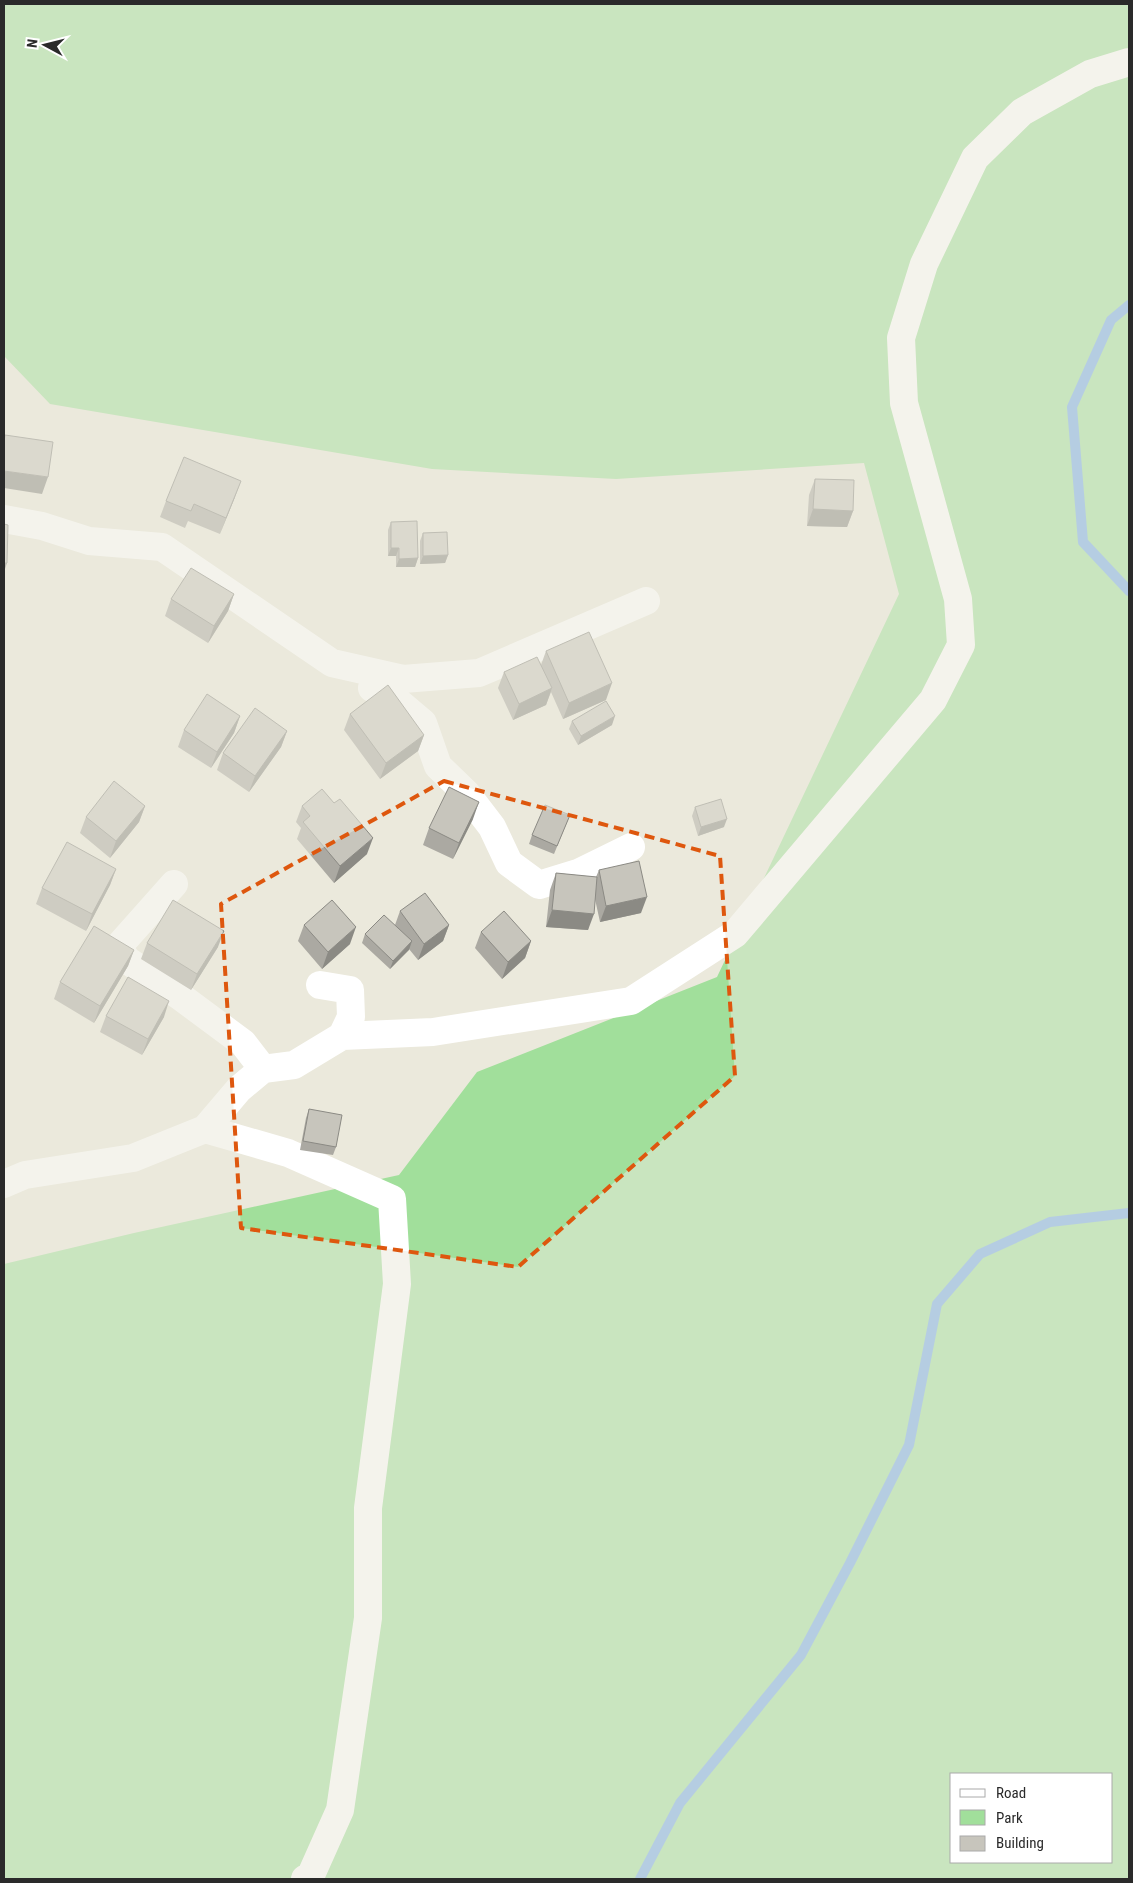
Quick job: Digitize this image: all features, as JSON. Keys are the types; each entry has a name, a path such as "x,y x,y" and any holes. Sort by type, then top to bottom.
{"street":[{"path":"4,1184 25,1174 134,1158 206,1129 239,1090 263,1069 294,1065 342,1036 432,1032 631,1001 735,934 934,700 961,645 958,599 904,403 901,338 924,264 975,158 1022,112 1090,74 1129,62"},
{"path":"4,519 42,526 89,541 162,547 332,663 366,685 397,701 423,723 438,766 466,793 492,827 509,863 539,885 578,873 631,847"},
{"path":"332,663 403,678 479,674 646,601"},
{"path":"174,884 118,947 127,960 181,997 242,1043 263,1069"},
{"path":"320,985 350,990 351,1017 342,1036"},
{"path":"206,1129 288,1153 392,1199 397,1284 368,1508 368,1618 340,1810 311,1875 305,1879"}],"highlighted area":[{"path":"444,781 720,856 735,1076 518,1267 241,1228 221,904"}],"green space":[{"path":"4,4 1129,4 1129,1879 4,1879 4,1264 134,1233 399,1175 477,1072 717,977 899,594 864,463 616,479 432,469 50,404 4,356"}],"building":[{"path":"5,435 53,442 48,477 4,471"},
{"path":"184,457 241,481 226,518 194,504 191,511 166,501"},
{"path":"815,479 854,480 853,511 813,509"},
{"path":"417,521 418,558 399,559 399,548 391,548 391,522"},
{"path":"4,524 8,525 7,563 4,563"},
{"path":"447,532 448,555 423,556 423,533"},
{"path":"191,568 234,594 214,626 171,599"},
{"path":"589,632 612,683 569,703 546,651"},
{"path":"537,657 552,688 519,704 504,672"},
{"path":"388,685 424,735 386,763 350,714"},
{"path":"207,694 240,716 217,752 184,730"},
{"path":"606,701 615,716 581,736 572,721"},
{"path":"255,708 287,731 255,776 223,753"},
{"path":"114,781 145,806 116,841 86,817"},
{"path":"449,787 479,802 459,843 429,828"},
{"path":"322,789 334,803 340,799 373,838 340,866 303,822 310,816 302,806"},
{"path":"721,799 727,819 701,827 695,807"},
{"path":"545,805 570,815 557,846 532,835"},
{"path":"67,842 116,869 92,914 42,888"},
{"path":"639,861 647,897 606,906 599,870"},
{"path":"556,873 597,877 594,914 552,910"},
{"path":"425,893 449,925 424,944 400,911"},
{"path":"173,900 224,931 197,974 147,943"},
{"path":"332,900 356,927 328,952 304,925"},
{"path":"504,911 531,941 508,962 481,932"},
{"path":"384,915 412,941 393,961 365,934"},
{"path":"94,926 134,950 100,1006 60,982"},
{"path":"128,977 169,1001 148,1039 106,1016"},
{"path":"309,1109 342,1115 336,1147 303,1141"}],"waterway":[{"path":"1129,305 1111,320 1072,407 1083,542 1129,591"},
{"path":"640,1879 680,1803 801,1655 850,1563 909,1445 937,1304 980,1254 1050,1222 1129,1213"}]}
